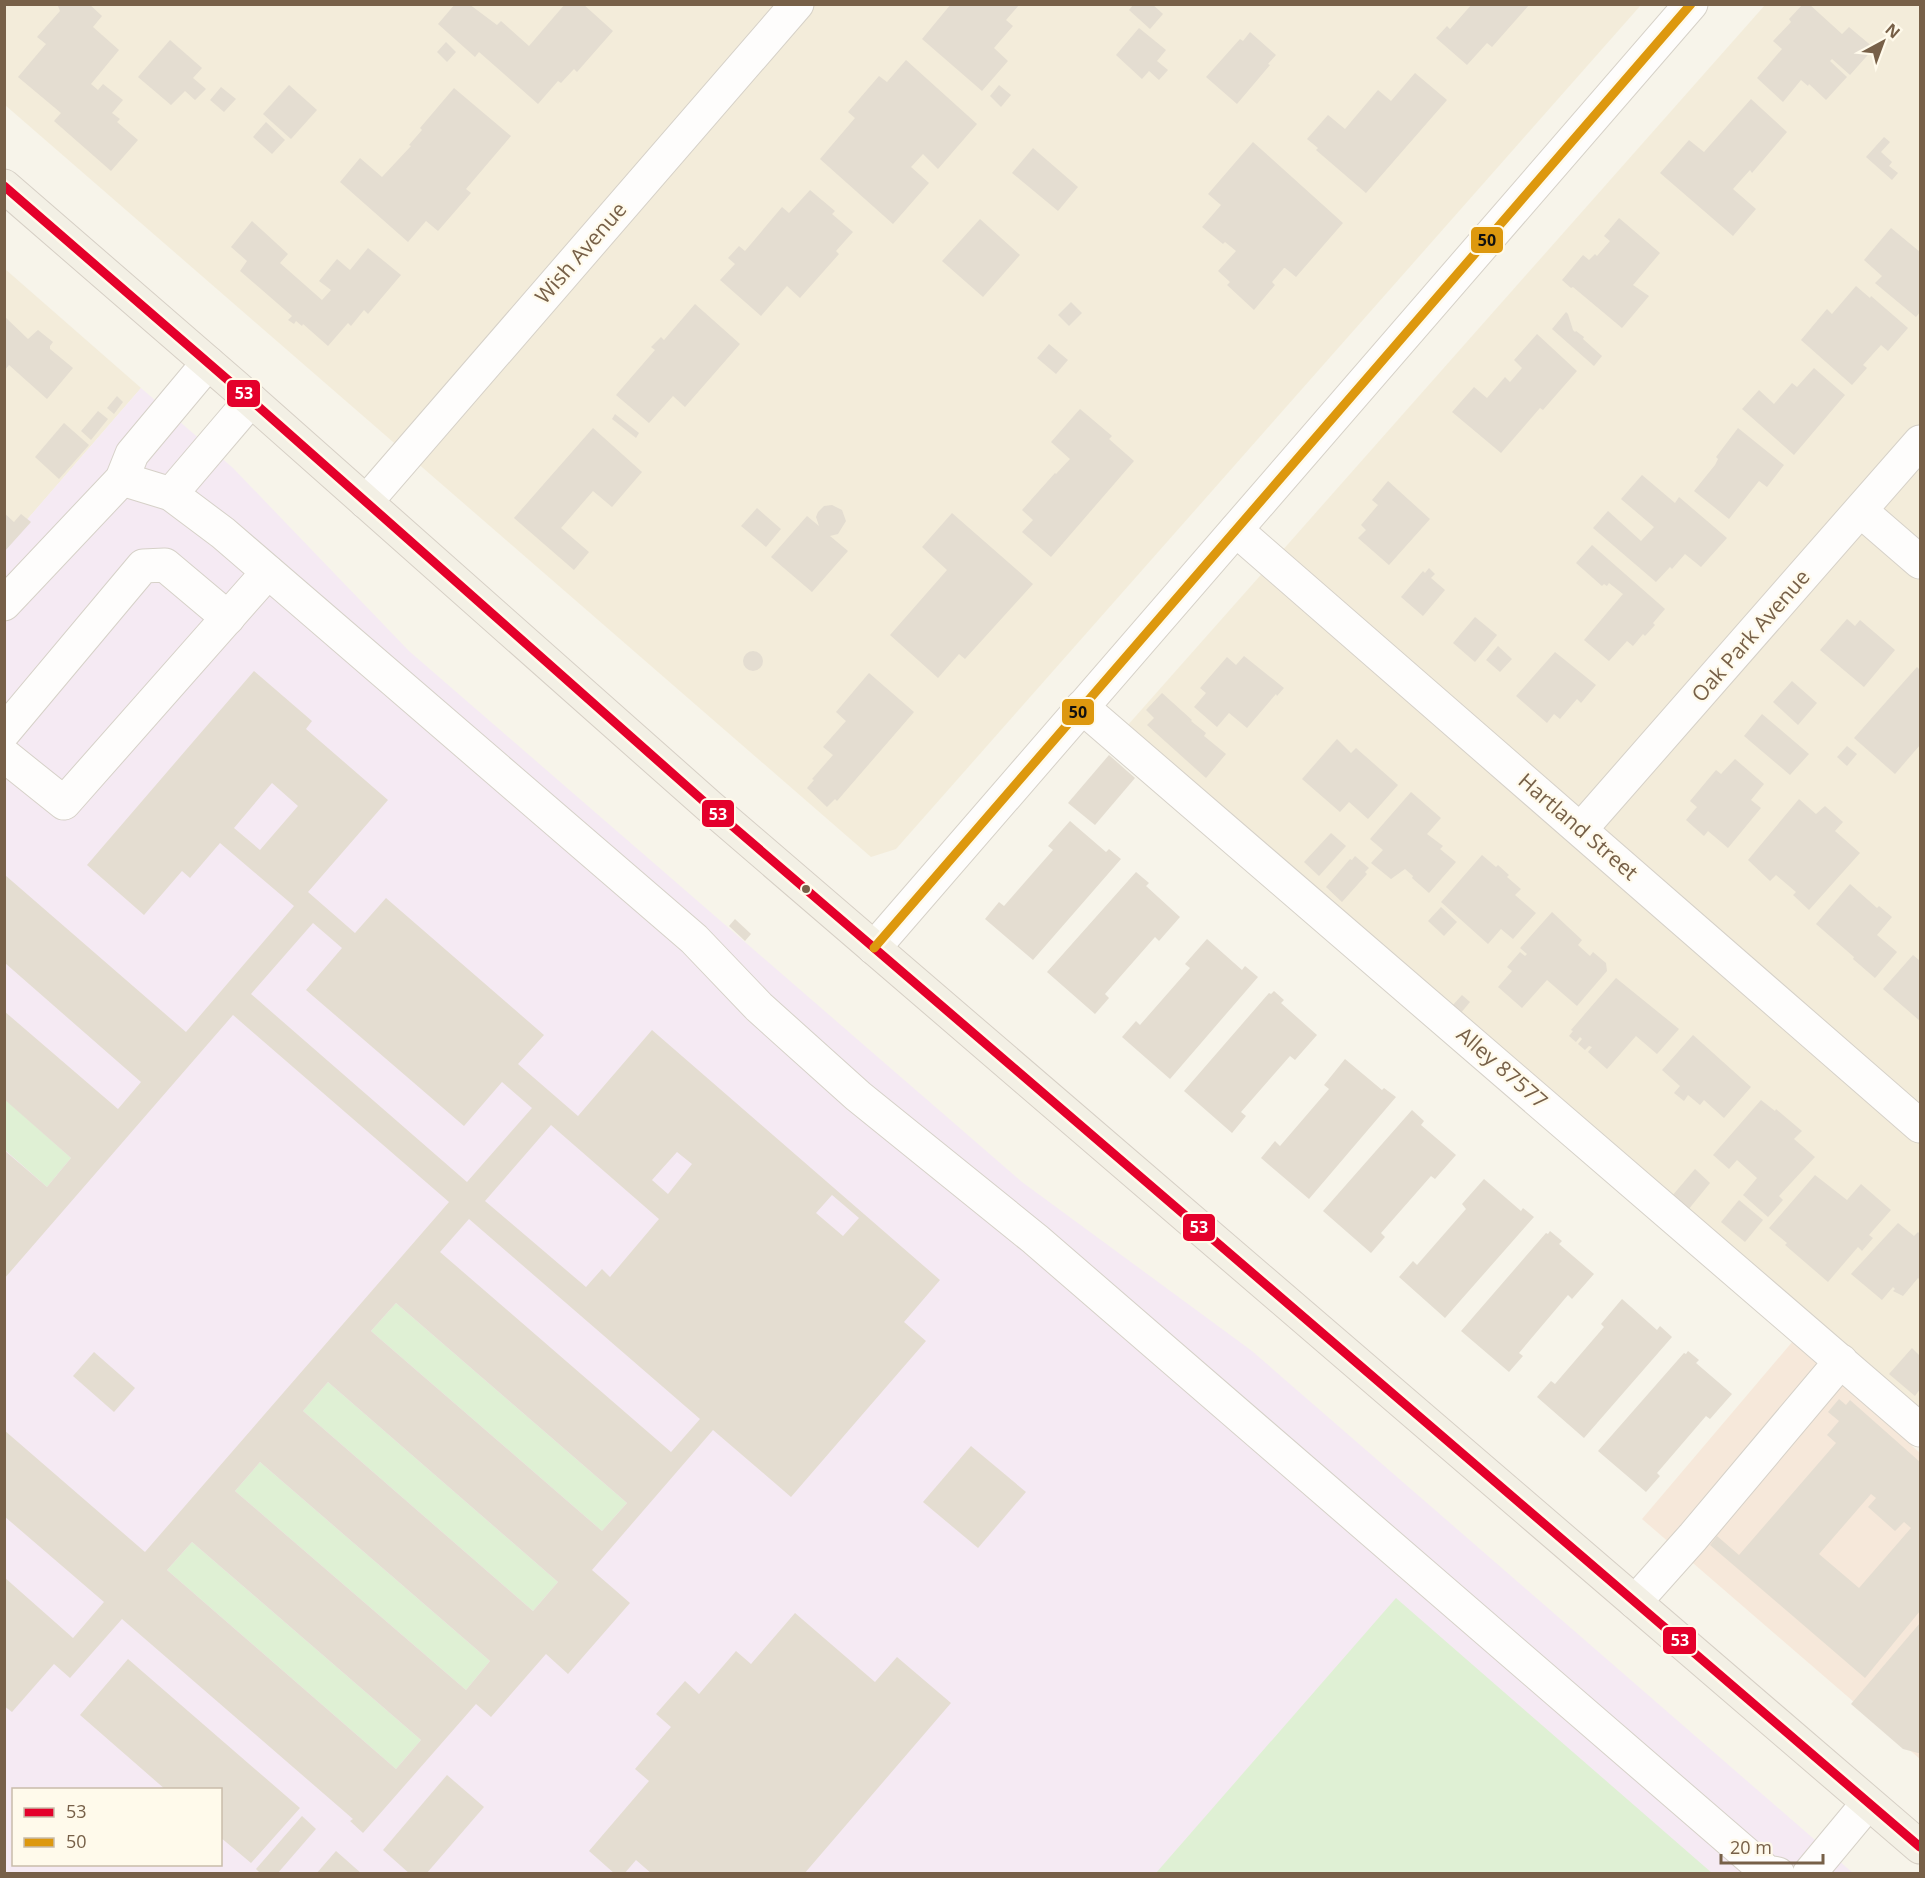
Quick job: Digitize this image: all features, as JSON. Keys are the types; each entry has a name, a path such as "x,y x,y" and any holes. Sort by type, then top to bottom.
{"main road":[{"path":"4,186 251,400 709,806 1920,1847"}],"street":[{"name":"Wish Avenue","path":"366,502 797,4"},
{"path":"874,948 1691,4"},
{"path":"4,604 122,479 132,454 208,363"},
{"path":"171,494 251,400"},
{"name":"Oak Park Avenue","path":"1581,829 1920,441"},
{"path":"122,479 171,494 223,533 694,939 759,1007 858,1096 1035,1239 1767,1872 1778,1874"},
{"path":"1861,511 1920,562"},
{"name":"Hartland Street","path":"1236,530 1920,1126"},
{"path":"4,732 143,566 165,565 228,618"},
{"path":"4,755 64,803 268,572"},
{"name":"Alley 87577","path":"1083,707 1920,1430"},
{"path":"1635,1602 1693,1537 1841,1361"},
{"path":"1809,1874 1868,1803"}],"shaded area":[{"path":"5,5 1641,5 896,849 871,857 5,105"},
{"path":"1765,5 1920,5 1920,1420 1127,726"},
{"path":"5,269 141,388 5,545"},
{"path":"141,388 233,468 409,651 1022,1182 1252,1351 1853,1873 5,1874 5,545"},
{"path":"1793,1341 1920,1453 1920,1759 1642,1519"}],"green space":[{"path":"5,1099 71,1158 47,1187 5,1150"},
{"path":"396,1303 627,1503 602,1531 371,1331"},
{"path":"328,1382 558,1582 533,1611 303,1411"},
{"path":"260,1462 490,1661 466,1690 235,1491"},
{"path":"192,1542 421,1740 396,1769 167,1570"},
{"path":"1396,1598 1712,1873 1156,1873"}],"building":[{"path":"60,4 89,4 102,16 93,27 119,50 91,84 98,90 103,84 123,100 112,113 120,119 117,122 138,140 111,171 54,121 61,113 18,77 46,44 37,37 60,11 58,6"},
{"path":"455,4 469,4 497,25 501,21 529,46 565,4 583,4 613,31 577,72 574,69 561,83 558,81 538,104 479,52 475,57 438,24"},
{"path":"951,4 1020,4 1006,20 1013,26 994,48 1008,61 982,91 922,39"},
{"path":"1134,4 1152,4 1163,14 1150,29 1129,10"},
{"path":"1472,4 1530,4 1492,47 1487,43 1467,65 1436,38 1447,26 1450,29"},
{"path":"1803,4 1809,4 1842,34 1849,27 1874,48 1850,75 1832,59 1830,61 1847,77 1826,100 1809,84 1808,86 1801,80 1783,102 1757,78 1782,49 1773,41 1791,22 1789,19"},
{"path":"1139,28 1166,50 1157,61 1168,70 1159,80 1149,71 1142,79 1116,55"},
{"path":"1250,32 1276,55 1237,104 1206,77 1240,39 1243,41"},
{"path":"170,40 202,68 193,78 206,89 195,100 185,91 171,105 138,77"},
{"path":"446,42 456,52 447,62 437,52"},
{"path":"906,60 977,124 938,169 923,154 911,167 929,183 893,224 820,159 855,118 848,112 879,76 887,82"},
{"path":"1415,73 1447,100 1366,193 1316,150 1318,148 1307,139 1328,115 1345,129 1378,90 1391,101"},
{"path":"289,85 317,110 291,139 263,114"},
{"path":"999,85 1011,95 1001,107 990,96"},
{"path":"221,87 236,99 224,112 210,100"},
{"path":"454,88 511,136 466,189 471,193 438,231 426,221 408,242 340,182 360,158 382,177 411,146 409,145 422,130 420,128"},
{"path":"1751,99 1787,132 1752,173 1750,170 1733,189 1756,209 1733,236 1660,173 1689,140 1704,152"},
{"path":"266,122 285,140 272,154 253,137"},
{"path":"1884,137 1890,142 1881,152 1892,162 1889,166 1898,173 1892,180 1866,157"},
{"path":"1253,142 1343,223 1296,277 1284,268 1272,282 1275,285 1254,310 1227,285 1230,282 1218,271 1236,251 1202,227 1221,205 1208,194"},
{"path":"1033,148 1078,187 1058,211 1012,173"},
{"path":"810,190 835,211 832,214 853,232 836,251 839,254 800,298 787,286 761,316 720,280 735,264 728,258 739,246 745,251 782,207 789,213"},
{"path":"1619,218 1660,253 1633,285 1649,296 1622,328 1562,280 1583,255 1589,260 1595,254 1597,256 1610,241 1604,236"},
{"path":"980,219 1020,255 983,297 942,261"},
{"path":"252,221 288,254 280,263 322,300 331,290 319,281 337,259 350,270 368,248 401,275 368,314 364,310 351,326 348,323 328,346 303,324 302,326 296,321 294,324 288,320 292,316 240,271 247,261 231,247"},
{"path":"1891,228 1920,252 1920,312 1916,317 1875,283 1882,276 1864,260"},
{"path":"1856,286 1908,328 1888,351 1881,345 1863,365 1867,368 1852,385 1801,340 1827,309 1832,314"},
{"path":"1071,302 1082,313 1069,326 1058,315"},
{"path":"695,304 740,344 685,407 673,396 649,423 616,395 655,350 651,347 661,337 664,340"},
{"path":"1566,312 1573,330 1584,337 1583,339 1602,356 1594,366 1552,329"},
{"path":"4,316 28,339 38,330 53,342 50,349 73,368 47,399 9,365 4,371"},
{"path":"1537,334 1577,371 1543,410 1540,408 1501,453 1452,412 1474,387 1487,398 1505,377 1510,382 1522,368 1514,360"},
{"path":"1049,344 1068,360 1056,374 1037,358"},
{"path":"1814,368 1845,395 1794,455 1742,409 1759,390 1774,404 1792,383 1797,387"},
{"path":"117,396 123,402 114,414 107,408"},
{"path":"1080,409 1112,436 1109,439 1134,461 1051,557 1022,532 1033,520 1022,510 1070,459 1051,442"},
{"path":"98,411 108,419 91,440 81,431"},
{"path":"615,414 639,433 636,438 612,419"},
{"path":"64,423 89,445 59,479 35,457"},
{"path":"593,428 642,472 612,507 593,491 561,528 589,552 574,570 514,518"},
{"path":"1738,428 1784,465 1767,487 1759,481 1729,519 1694,491 1715,465 1718,459 1716,457"},
{"path":"1642,475 1675,503 1679,497 1727,538 1701,567 1685,554 1656,582 1593,528 1608,511 1641,541 1654,527 1621,499"},
{"path":"1388,481 1430,519 1389,565 1358,538 1366,530 1361,525 1378,505 1372,500"},
{"path":"832,505 842,510 846,521 838,534 830,536 848,551 812,592 771,557 807,516 819,526 816,517 818,512 824,506"},
{"path":"757,508 781,529 766,547 741,526"},
{"path":"4,513 14,522 21,514 31,522 4,552"},
{"path":"952,513 1033,584 965,659 959,654 938,678 890,635 947,570 922,547"},
{"path":"1592,545 1665,609 1645,636 1643,634 1633,646 1627,641 1609,661 1584,640 1623,594 1609,583 1607,586 1604,584 1602,586 1576,563"},
{"path":"1429,568 1435,574 1431,578 1445,590 1423,616 1401,597 1423,571 1425,573"},
{"path":"1475,617 1497,635 1475,662 1453,643"},
{"path":"1847,619 1855,626 1860,620 1895,650 1864,687 1820,650"},
{"path":"1498,646 1512,659 1500,672 1486,660"},
{"path":"753,651 760,654 763,661 760,668 753,671 746,668 743,661 746,654"},
{"path":"1555,652 1596,685 1581,703 1577,699 1560,719 1554,714 1547,723 1516,696"},
{"path":"1244,656 1284,688 1247,728 1229,713 1217,727 1194,707 1206,693 1200,688 1227,657 1236,665"},
{"path":"1917,667 1920,670 1920,745 1895,774 1854,738"},
{"path":"254,671 312,721 306,729 388,800 308,892 355,933 386,898 544,1035 518,1064 578,1116 652,1030 940,1280 904,1322 926,1341 791,1497 713,1430 592,1570 630,1603 568,1674 546,1654 491,1717 476,1704 363,1833 350,1821 353,1819 122,1619 70,1678 54,1664 12,1712 4,1706 4,1577 73,1638 104,1602 4,1516 4,1430 145,1552 449,1202 233,1015 4,1279 4,1150 47,1187 71,1158 4,1099 4,1011 118,1109 141,1082 5,963 5,875 186,1032 294,906 220,843 190,878 182,871 144,915 87,865","holes":["272,783 298,806 260,850 234,828","313,923 342,948 306,990 464,1126 502,1082 532,1108 467,1182 251,994","551,1125 659,1219 610,1277 602,1269 586,1287 485,1201","677,1152 692,1164 668,1194 652,1180","832,1195 859,1218 843,1236 816,1213","469,1219 700,1419 671,1452 440,1252","396,1303 627,1503 602,1531 371,1331","328,1382 558,1582 533,1611 303,1411","260,1462 490,1661 466,1690 235,1491","192,1542 421,1740 396,1769 167,1570"]},
{"path":"869,673 914,712 837,801 835,799 827,807 807,788 833,755 823,747 846,721 836,712"},
{"path":"1792,681 1817,703 1798,725 1773,702"},
{"path":"1162,693 1206,733 1204,736 1226,754 1206,778 1147,725 1154,718 1146,710"},
{"path":"1762,714 1809,754 1790,775 1744,736"},
{"path":"1337,739 1351,753 1356,748 1398,785 1368,819 1349,802 1340,812 1302,779"},
{"path":"1847,746 1857,754 1847,766 1837,757"},
{"path":"1109,755 1135,778 1095,825 1068,803"},
{"path":"1735,759 1764,784 1751,800 1761,808 1728,848 1708,831 1704,836 1686,820 1697,807 1690,801 1716,770 1721,774"},
{"path":"1411,792 1441,818 1427,834 1443,846 1440,849 1456,862 1429,893 1405,869 1391,879 1371,863 1383,850 1370,839"},
{"path":"1799,799 1816,814 1825,806 1843,822 1835,831 1860,853 1809,910 1793,895 1796,892 1776,875 1770,881 1748,860"},
{"path":"1070,821 1106,852 1109,849 1121,859 1033,960 985,919 999,902 1004,906 1053,850 1048,846"},
{"path":"1331,833 1346,846 1319,876 1304,862"},
{"path":"1482,855 1509,875 1507,877 1521,889 1515,895 1536,913 1513,939 1501,929 1488,944 1441,902"},
{"path":"1355,856 1369,868 1365,872 1367,874 1342,902 1326,887"},
{"path":"1136,872 1149,883 1146,886 1180,917 1159,941 1155,937 1105,994 1109,998 1095,1014 1047,972"},
{"path":"1850,884 1877,908 1879,906 1892,917 1877,935 1897,952 1875,978 1816,924"},
{"path":"1441,907 1457,922 1444,936 1428,921"},
{"path":"1552,912 1582,940 1578,945 1590,956 1593,952 1606,963 1607,971 1577,1006 1547,980 1522,1008 1498,987 1512,971 1507,967 1520,952 1525,956 1527,954 1520,948"},
{"path":"735,919 751,934 745,941 729,926"},
{"path":"1207,939 1242,970 1245,966 1258,977 1170,1079 1122,1037 1136,1021 1140,1025 1190,968 1185,964"},
{"path":"1913,955 1920,961 1920,1021 1883,989"},
{"path":"1616,978 1679,1029 1657,1054 1636,1036 1607,1069 1588,1052 1592,1047 1589,1046 1585,1050 1578,1044 1582,1039 1580,1037 1576,1042 1569,1036 1573,1031 1571,1030"},
{"path":"1274,991 1284,1000 1281,1003 1317,1035 1295,1060 1290,1056 1241,1112 1246,1116 1232,1133 1184,1091 1269,993"},
{"path":"1462,995 1470,1002 1460,1014 1452,1006"},
{"path":"1693,1035 1751,1087 1724,1118 1704,1100 1700,1105 1688,1095 1684,1101 1674,1093 1680,1086 1662,1070"},
{"path":"1345,1059 1382,1090 1384,1088 1396,1097 1309,1199 1261,1158 1275,1141 1280,1146 1329,1089 1324,1085"},
{"path":"1761,1100 1775,1111 1776,1109 1802,1131 1794,1139 1815,1157 1779,1196 1783,1200 1768,1217 1743,1195 1757,1178 1737,1160 1729,1169 1713,1155"},
{"path":"1412,1110 1424,1121 1421,1125 1456,1155 1435,1179 1431,1176 1381,1233 1385,1237 1371,1253 1323,1211"},
{"path":"1695,1169 1710,1183 1688,1210 1672,1196"},
{"path":"1815,1175 1847,1200 1861,1184 1891,1210 1869,1235 1873,1238 1862,1251 1858,1247 1828,1282 1769,1228"},
{"path":"1484,1179 1521,1211 1523,1208 1534,1217 1445,1318 1399,1277 1413,1261 1417,1265 1466,1209 1462,1204"},
{"path":"1739,1200 1763,1220 1745,1242 1721,1222"},
{"path":"1898,1223 1914,1236 1918,1232 1920,1234 1920,1280 1918,1278 1903,1296 1893,1291 1895,1289 1893,1287 1882,1300 1851,1274"},
{"path":"1550,1231 1562,1241 1559,1244 1594,1274 1572,1299 1568,1295 1519,1353 1523,1356 1509,1372 1461,1331"},
{"path":"1622,1299 1657,1330 1660,1326 1672,1337 1584,1438 1537,1397 1551,1381 1555,1384 1604,1327 1601,1324"},
{"path":"1912,1348 1920,1356 1920,1389 1915,1396 1889,1374"},
{"path":"1688,1351 1699,1360 1696,1363 1732,1394 1710,1419 1706,1416 1657,1473 1660,1476 1646,1492 1598,1451"},
{"path":"94,1352 135,1388 114,1412 73,1376"},
{"path":"1839,1399 1846,1405 1850,1400 1920,1462 1920,1611 1865,1678 1710,1545 1717,1536 1739,1555 1836,1443 1827,1435 1839,1421 1828,1412","holes":["1871,1494 1876,1498 1868,1507 1895,1531 1904,1522 1911,1528 1859,1588 1819,1554"]},
{"path":"971,1446 1026,1492 978,1548 923,1502"},
{"path":"795,1613 875,1682 897,1657 951,1703 804,1874 652,1874 636,1860 624,1874 615,1874 589,1851 649,1781 635,1769 671,1727 656,1714 685,1681 699,1694 736,1651 751,1664"},
{"path":"1920,1623 1920,1753 1918,1753 1903,1749 1851,1704"},
{"path":"128,1659 300,1808 251,1863 222,1839 222,1788 164,1788 80,1715"},
{"path":"447,1775 484,1807 426,1874 410,1874 383,1850"},
{"path":"302,1816 316,1829 277,1874 261,1874 256,1869"},
{"path":"336,1851 362,1874 316,1874"}],"transit line":[{"name":"50","path":"874,948 1691,4"},
{"name":"53","path":"4,186 251,400 709,806 1920,1847"}]}
